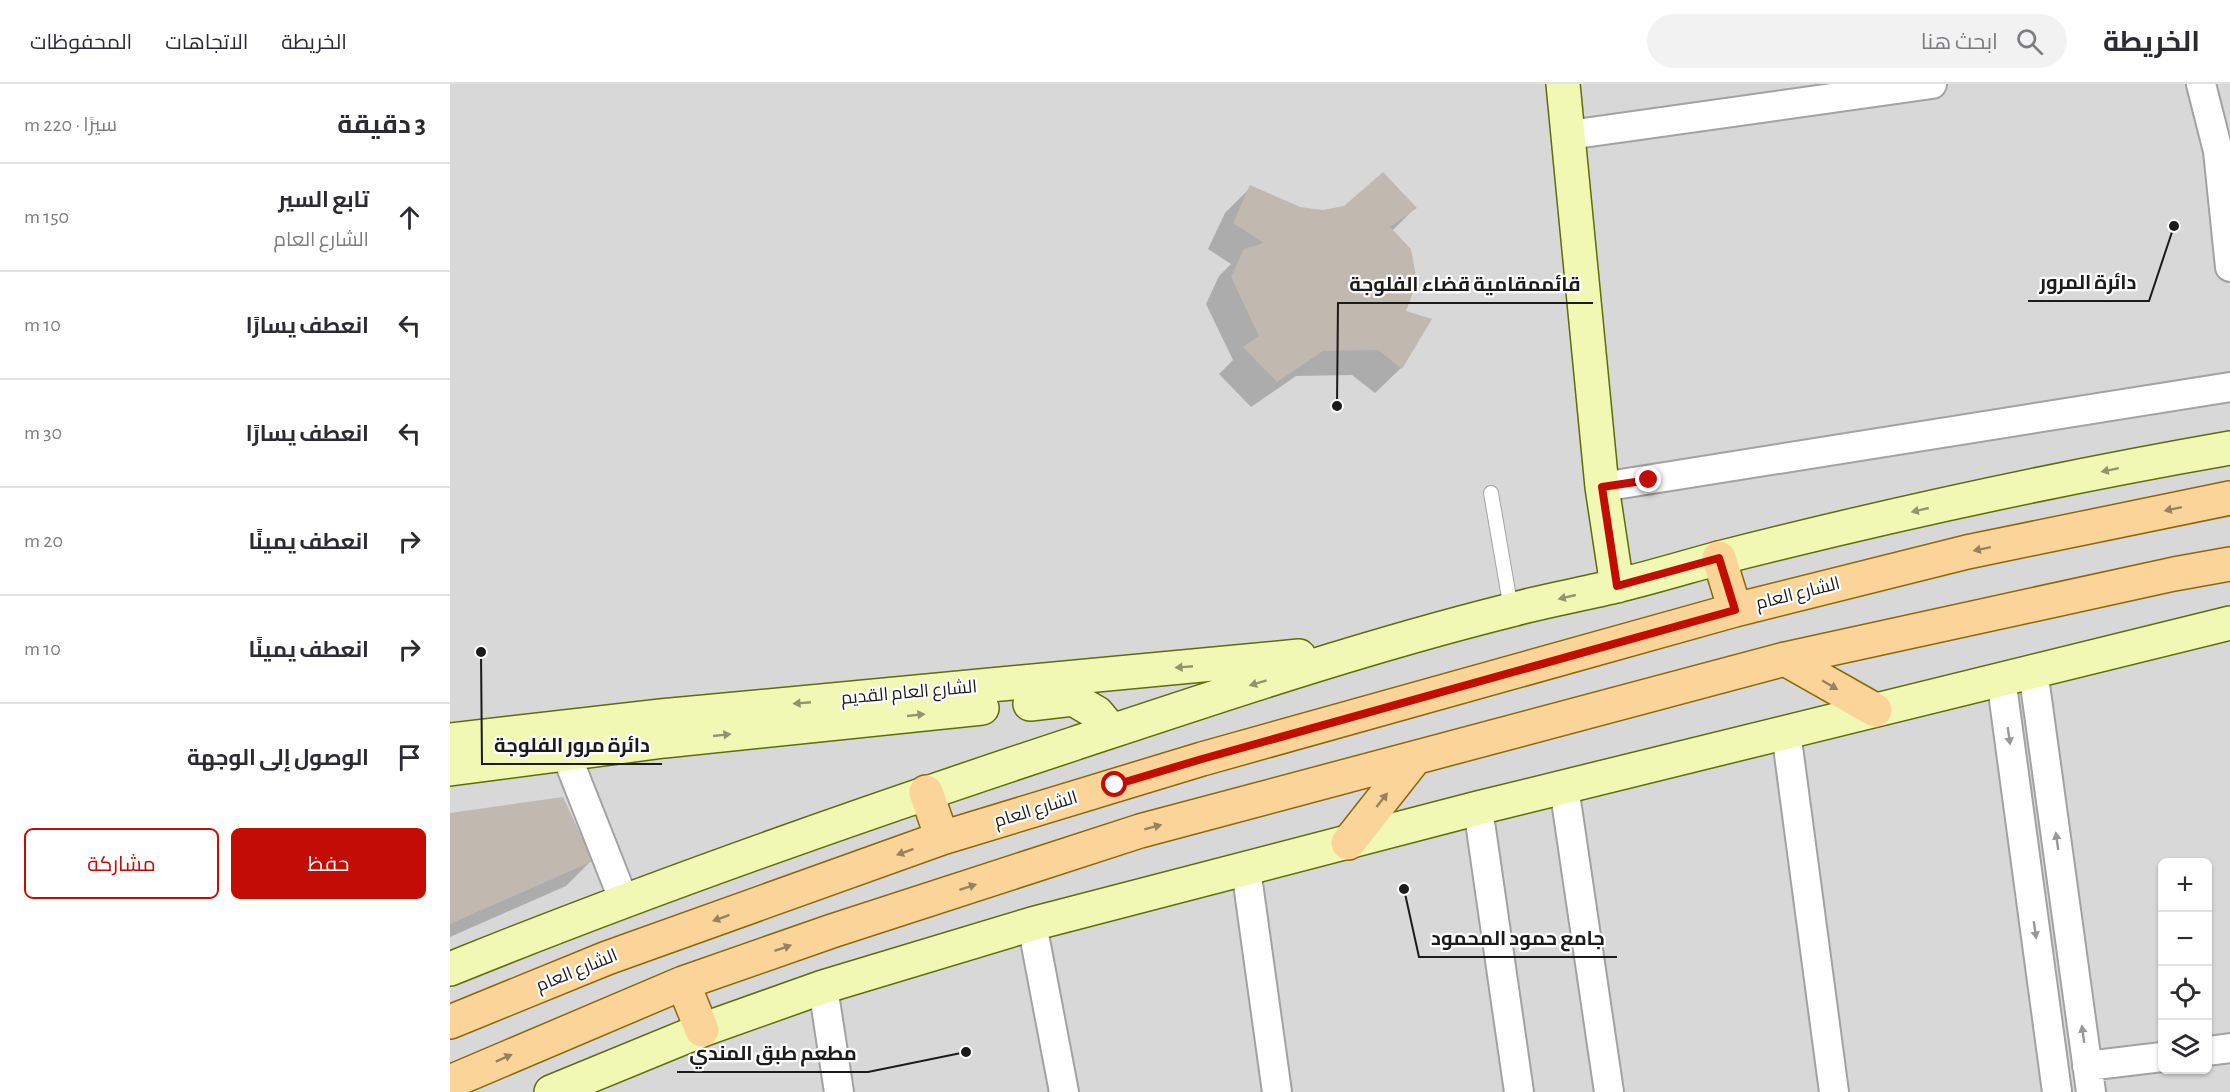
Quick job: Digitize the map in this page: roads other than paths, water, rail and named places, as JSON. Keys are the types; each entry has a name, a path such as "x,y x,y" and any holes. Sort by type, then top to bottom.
{"main road":[{"name":"الشارع العام","path":"450,1022 607,958 942,838 1202,759 1735,610 1967,552 2230,498"},
{"path":"1719,558 1735,610"},
{"path":"450,1082 683,983 832,931 1140,831 1785,659 2174,574 2230,564"},
{"path":"1785,659 1875,710"},
{"path":"1348,843 1415,758"},
{"path":"926,792 942,838"},
{"path":"683,983 702,1030"}],"street":[{"path":"1563,84 1602,487 1617,586"},
{"path":"1569,135 1871,88 1932,84"},
{"path":"2201,84 2217,151 2230,267"},
{"path":"1602,487 2230,387"},
{"path":"450,969 624,901 926,792 1209,698 1368,649 1511,609 1617,586 1719,558 1929,508 2128,466 2230,448"},
{"path":"551,1092 585,1085 702,1030 823,987 1032,924 1478,808 2230,623"},
{"name":"الشارع العام القديم","path":"450,740 661,716 1368,649"},
{"path":"2033,670 2089,1079 2158,1058"},
{"path":"2001,678 2057,1092"},
{"name":"الشارع العام القديم","path":"450,769 664,741 1073,699 1097,713 1112,731"},
{"path":"1786,732 1834,1092"},
{"path":"566,754 624,901"},
{"path":"1564,787 1609,1092"},
{"path":"1478,808 1519,1092"},
{"path":"1246,869 1278,1092"},
{"path":"1032,924 1064,1092"},
{"path":"823,987 839,1092"},
{"path":"2212,1050 2230,1048"}],"lane":[{"path":"1491,493 1511,609"}],"place":[{"name":"دائرة المرور","path":"2174,226"},
{"name":"قائممقامية قضاء الفلوجة","path":"1337,406"},
{"name":"دائرة مرور الفلوجة","path":"481,652"},
{"name":"جامع حمود المحمود","path":"1404,889"},
{"name":"مطعم طبق المندي","path":"966,1052"}]}
